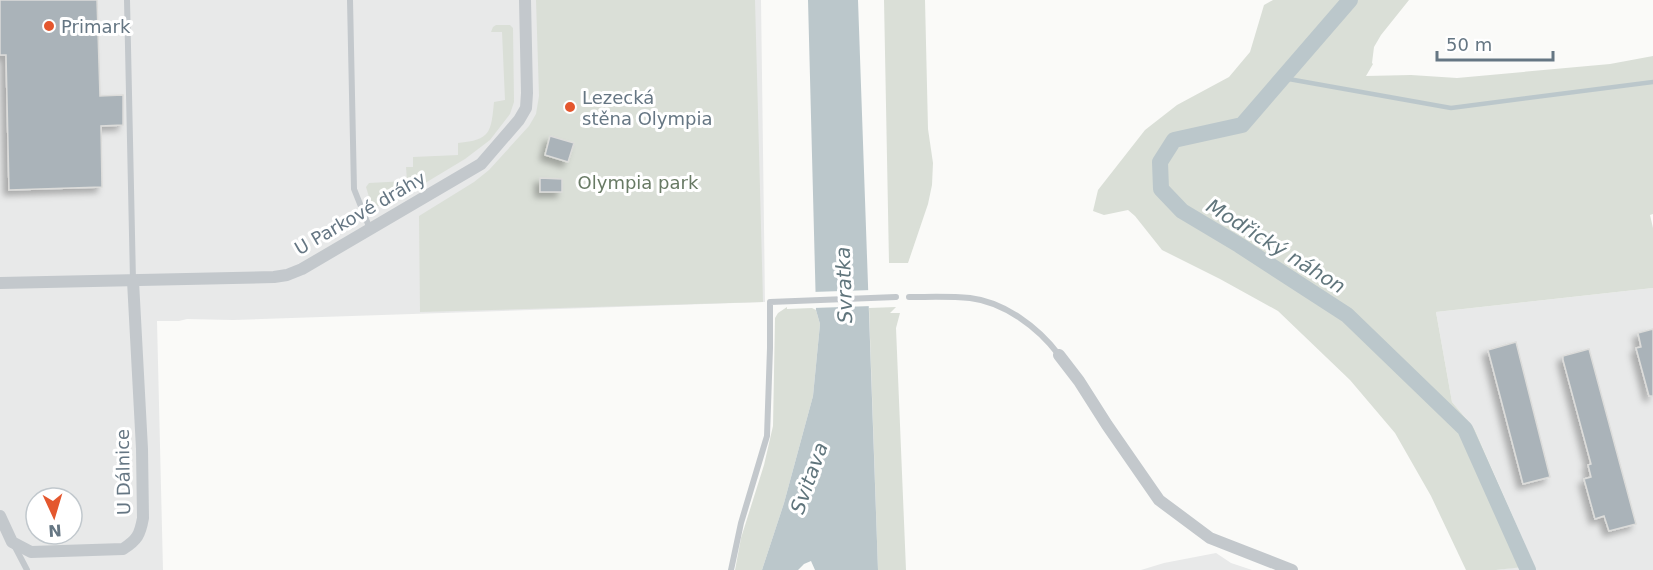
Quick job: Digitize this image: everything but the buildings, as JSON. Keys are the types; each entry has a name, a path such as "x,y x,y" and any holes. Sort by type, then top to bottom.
{"street":[{"name":"U Parkové dráhy","path":"0,283 274,277 302,269 481,164 519,120 526,108 527,93 525,0"},
{"name":"U Dálnice","path":"12,542 31,552 123,549 135,541 141,529 143,518 142,449 133,280"},
{"path":"1059,355 1159,500 1210,538 1292,570"},
{"path":"0,516 12,542"}],"lane":[{"path":"127,0 133,280"},
{"path":"350,0 354,189 370,229"},
{"path":"731,570 741,523 767,436 770,302 896,297"},
{"path":"909,297 972,298 998,306 1011,312 1038,332 1059,355"},
{"path":"12,542 27,570"}],"shaded area":[{"path":"0,0 761,0 765,302 157,321 163,570 0,570"},
{"path":"1653,288 1653,570 1496,570 1534,565 1474,428 1452,402 1436,312"},
{"path":"1216,553 1231,563 1252,570 1141,570 1164,563"}],"green space":[{"name":"Olympia park","path":"536,0 755,0 763,302 420,312 419,216 489,170 529,126 536,114 539,96"},
{"path":"884,0 925,0 928,129 933,163 932,185 908,263 889,263"},
{"path":"1273,0 1409,0 1374,47 1373,64 1366,76 1411,75 1457,78 1610,64 1653,56 1653,214 1650,215 1653,228 1653,288 1436,312 1452,402 1474,428 1534,566 1466,570 1431,496 1395,433 1350,380 1278,311 1162,250 1128,210 1104,215 1093,211 1098,190 1145,130 1177,105 1229,77 1250,52 1264,5"},
{"path":"496,25 510,25 513,28 514,102 510,114 490,140 465,159 392,203 378,206 373,204 366,187 369,183 407,181 406,167 413,167 413,157 458,155 458,143 477,140 487,133 492,121 494,102 505,100 502,32 491,32"},
{"path":"787,307 787,309 812,308 816,310 820,324 813,396 784,503 762,570 735,570 741,538 764,465 773,426 775,318"},
{"path":"896,307 890,313 900,313 896,328 906,570 878,570 869,308"}],"water":[{"path":"808,0 858,0 878,570 815,570 811,561 798,570 762,570 784,503 813,396 820,324 816,310"}],"pier":[{"path":"872,290 872,306 813,308 812,292"}],"waterway":[{"name":"Modřický náhon","path":"1350,0 1242,125 1174,140 1160,162 1161,189 1182,211 1347,315 1465,429 1528,570"},
{"path":"1283,78 1451,108 1653,82"}],"place":[{"name":"Primark","path":"49,26"},
{"name":"Lezecká stěna Olympia","path":"570,107"}],"water label":[{"name":"Svratka","path":"844,285"},
{"name":"Svitava","path":"809,478"}]}
